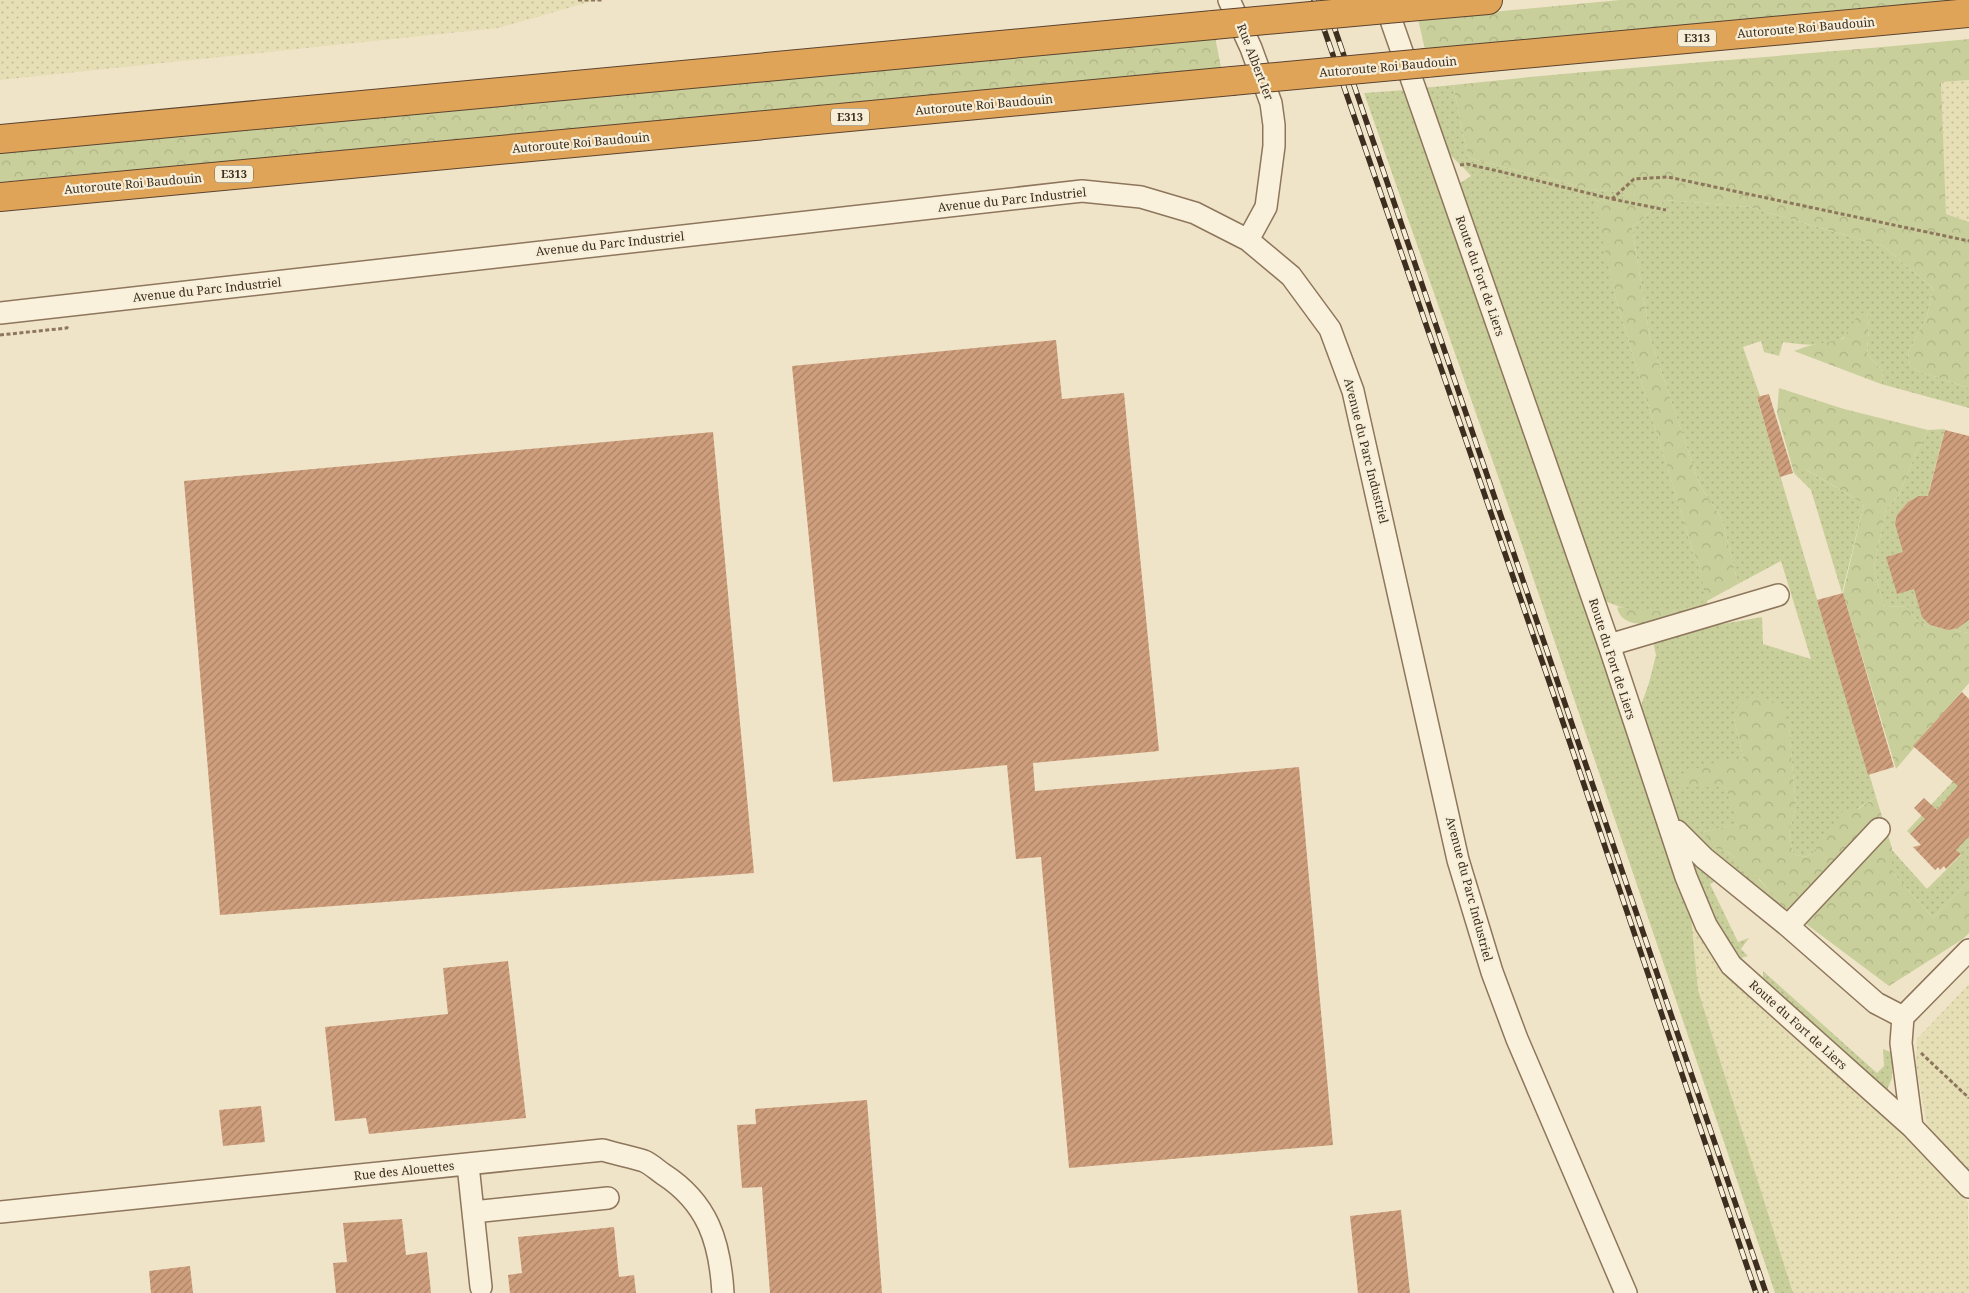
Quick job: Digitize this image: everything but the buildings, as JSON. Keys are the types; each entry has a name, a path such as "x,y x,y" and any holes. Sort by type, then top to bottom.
{"highway":[{"path":"0,139 1213,25 1396,4 1488,0"},
{"name":"Autoroute Roi Baudouin","path":"0,197 1969,13"}],"street":[{"name":"Rue Albert Ier","path":"1230,0 1251,48 1271,103 1274,125 1274,146 1266,207 1248,240"},
{"name":"Route du Fort de Liers","path":"1396,4 1397,39 1609,644 1686,877 1706,925 1731,965 1912,1127 1969,1187"},
{"name":"Avenue du Parc Industriel","path":"0,313 1082,191 1150,199 1195,213 1248,240 1291,276 1330,328 1353,391 1458,860 1492,972 1518,1040 1626,1293"},
{"path":"1609,644 1778,595"},
{"path":"1788,926 1878,829"},
{"path":"1671,831 1677,831 1704,858 1788,926 1876,1003 1903,1017"},
{"path":"1912,1127 1901,1043 1903,1017 1969,950"},
{"name":"Rue des Alouettes","path":"0,1212 603,1150 646,1162 676,1182 702,1209 714,1236 722,1271 723,1293"},
{"path":"468,1165 481,1287"},
{"path":"473,1212 608,1198"}],"path":[{"path":"578,0 589,2 602,0"},
{"path":"1443,169 1467,164 1666,210"},
{"path":"1612,199 1634,179 1668,177 1969,241"},
{"path":"1918,1051 1969,1098"}],"shaded area":[{"path":"0,0 604,0 589,2 498,28 0,80"},
{"path":"1969,80 1969,222 1946,214 1941,82"},
{"path":"1690,906 1715,957 1908,1136 1968,1202 1969,1293 1793,1293 1698,990"},
{"path":"1969,984 1969,1173 1927,1125 1916,1066 1917,1039"}],"green space":[{"path":"1620,0 1969,0 1426,54 1418,19"},
{"path":"1215,37 1222,72 0,182 0,151"},
{"path":"1969,39 1969,80 1941,82 1946,214 1969,222 1969,388 1918,371 1910,366 1908,353 1927,316 1933,288 1883,246 1749,207 1665,200 1632,227 1650,338 1700,486 1722,519 1738,584 1707,601 1709,610 1687,617 1643,624 1631,622 1622,617 1617,607 1673,611 1706,601 1699,564 1693,552 1615,296 1594,201 1636,194 1590,189 1468,158 1453,85"},
{"path":"1453,85 1468,158 1590,189 1639,194 1595,201 1615,296 1693,552 1699,564 1707,601 1681,609 1655,612 1628,609 1603,600 1457,185 1471,176 1446,150 1423,88"},
{"path":"1406,90 1690,906 1698,990 1793,1293 1775,1293 1522,545 1364,93"},
{"path":"1665,200 1749,207 1883,246 1933,288 1927,316 1908,353 1910,366 1918,371 1969,388 1969,408 1881,384 1883,372 1867,354 1869,326 1867,312 1856,319 1844,337 1832,343 1815,345 1783,342 1779,356 1764,352 1761,341 1743,347 1760,396 1757,398 1876,797 1857,809 1828,834 1813,853 1805,857 1793,854 1789,833 1796,806 1789,728 1734,719 1744,761 1719,761 1680,787 1726,787 1739,824 1703,832 1751,872 1782,906 1764,899 1684,830 1639,711 1656,655 1653,642 1643,624 1659,623 1694,629 1762,617 1763,644 1811,659 1781,561 1738,584 1722,519 1700,486 1650,338 1632,227"},
{"path":"1867,311 1869,326 1867,354 1883,372 1881,384 1794,351 1808,346 1843,339 1858,315"},
{"path":"1779,388 1844,409 1928,430 1916,453 1899,495 1886,509 1874,567 1884,607 1906,606 1918,622 1925,625 1969,633 1969,683 1896,769 1843,593 1864,504 1807,470 1794,473 1777,413"},
{"path":"1945,429 1929,491 1969,502 1958,628 1969,620 1969,633 1918,622 1906,606 1884,607 1874,567 1886,509 1899,495 1916,453 1928,430"},
{"path":"1805,469 1864,504 1842,593 1811,490 1794,473"},
{"path":"1749,697 1763,697 1782,708 1789,728 1796,806 1789,833 1793,854 1805,857 1813,853 1844,810 1858,809 1876,797 1892,848 1892,872 1933,918 1969,881 1969,933 1963,939 1889,986 1782,906 1760,880 1729,853 1713,845 1703,832 1738,824 1726,787 1680,787 1678,775 1719,761 1744,761 1734,719 1739,702"},
{"path":"1969,764 1969,881 1933,918 1892,872 1892,850 1927,889 1961,855 1926,819 1910,834 1907,831"},
{"path":"1699,859 1720,878 1710,884 1738,942 1749,938 1741,949 1748,956 1738,959 1724,944 1689,861"},
{"path":"1763,971 1877,1073 1884,1066 1883,1049 1893,1053 1892,1078 1887,1090 1883,1091 1763,985"}],"railway":[{"path":"1314,0 1551,687 1756,1293"},
{"path":"1325,0 1766,1293"}]}
